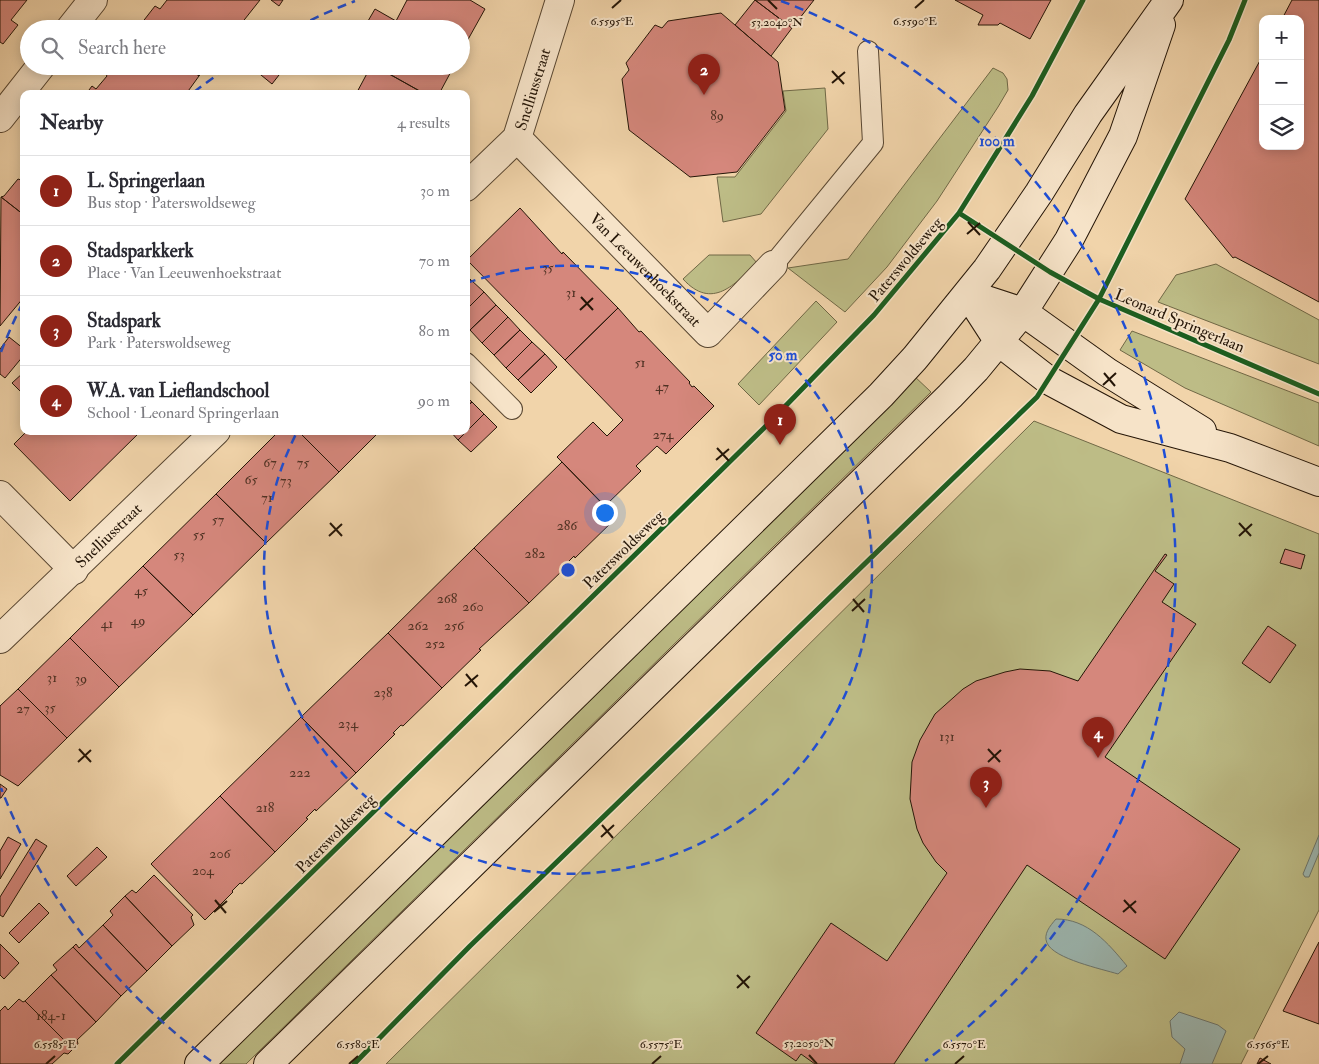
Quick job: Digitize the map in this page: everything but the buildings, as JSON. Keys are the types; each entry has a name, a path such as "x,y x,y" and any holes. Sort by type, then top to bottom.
{"main road":[{"path":"77,20 93,0"},
{"name":"Snelliusstraat","path":"470,183 517,138 560,0"},
{"path":"199,1064 881,395 968,294 1039,193 1088,114 1168,1"},
{"path":"268,1064 950,396 1000,342 1023,312 1068,240 1124,136 1168,1"},
{"path":"22,90 34,75"},
{"path":"0,118 20,93"},
{"name":"Van Leeuwenhoekstraat","path":"517,138 708,333 773,265"},
{"path":"968,294 1023,312 1107,372 1230,448"},
{"path":"968,294 1000,342 1048,380 1121,419 1230,448 1319,482"},
{"name":"Snelliusstraat","path":"0,639 74,570 212,435"},
{"path":"0,494 74,570"}],"lane":[{"path":"773,265 873,143 868,51"},
{"path":"470,366 512,409"}],"shaded area":[{"path":"993,68 1003,73 1007,79 1008,90 998,107 937,201 887,267 845,312 788,268 848,259"},
{"path":"825,88 828,129 761,214 723,222 717,177 735,177 786,111 783,91"},
{"path":"709,255 750,255 757,263 732,286 713,294 704,293 683,279"},
{"path":"1216,264 1319,320 1319,364 1158,302 1176,275"},
{"path":"816,301 837,322 759,405 738,384"},
{"path":"1132,331 1319,403 1319,446 1185,388 1120,350"},
{"path":"913,375 931,392 246,1064 207,1064"},
{"path":"1034,421 1319,534 1319,910 1241,1064 386,1064"}],"water":[{"path":"1319,835 1319,853 1309,877 1305,877 1303,874"},
{"path":"1056,919 1078,923 1088,928 1105,941 1127,966 1118,974 1068,959 1051,949 1047,943 1046,936"},
{"path":"1179,1012 1218,1025 1226,1031 1212,1064 1180,1064 1185,1049 1172,1037 1170,1021"}],"cycle path":[{"name":"Paterswoldseweg","path":"117,1064 767,425 874,315 959,213 1032,96 1083,0"},
{"path":"354,1064 470,946 1037,397 1099,299 1229,40 1245,0"},
{"name":"Leonard Springerlaan","path":"959,213 1050,272 1099,299 1319,394"}],"place":[{"name":"Stadsparkkerk","path":"704,95"},
{"name":"L. Springerlaan","path":"780,445"},
{"name":"W.A. van Lieflandschool","path":"1098,758"},
{"name":"Stadspark","path":"986,808"}]}
